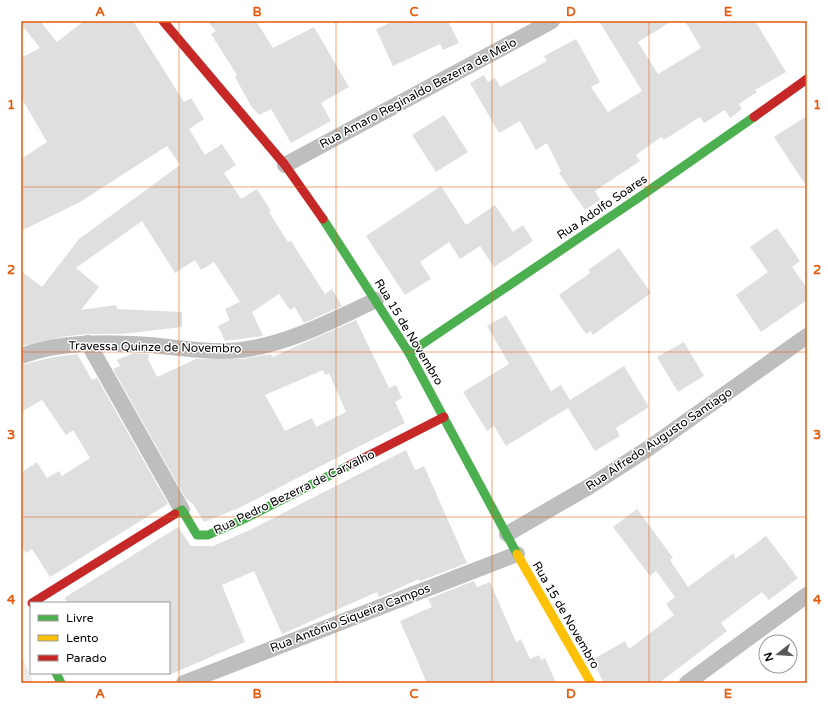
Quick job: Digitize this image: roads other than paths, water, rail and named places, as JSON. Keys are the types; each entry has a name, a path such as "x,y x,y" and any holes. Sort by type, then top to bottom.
{"street":[{"name":"Rua 15 de Novembro","path":"164,21 285,165 338,240 409,353 517,554 591,683"},
{"name":"Rua Amaro Reginaldo Bezerra de Melo","path":"285,165 552,21"},
{"name":"Rua Adolfo Soares","path":"409,353 641,196 807,79"},
{"name":"Travessa Quinze de Novembro","path":"21,356 53,347 88,344 148,345 206,350 268,346 309,331 376,300"},
{"name":"Rua Alfredo Augusto Santiago","path":"507,534 590,486 650,448 807,336"},
{"path":"34,602 182,510 88,344"},
{"name":"Rua Pedro Bezerra de Carvalho","path":"182,510 197,535 208,535 244,519 444,417"},
{"name":"Rua Antônio Siqueira Campos","path":"193,681 517,554"},
{"path":"687,683 807,595"},
{"path":"56,674 61,683"}]}
